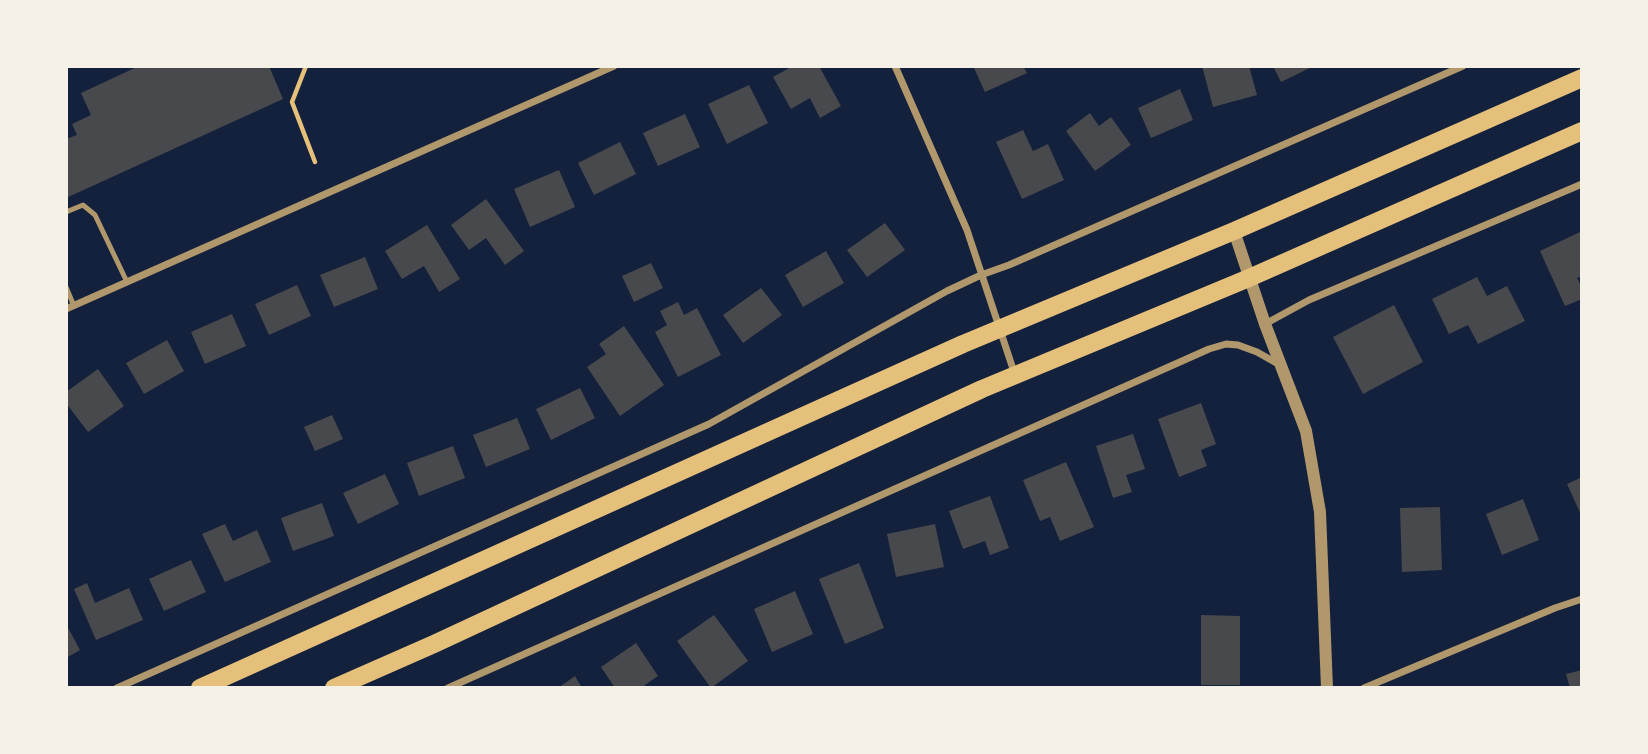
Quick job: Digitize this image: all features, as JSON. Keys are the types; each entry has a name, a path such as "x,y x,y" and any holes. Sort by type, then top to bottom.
{"main road":[{"path":"200,688 998,329 1234,230 1581,78"},
{"path":"334,688 1015,375 1249,278 1581,131"}],"street":[{"path":"70,307 614,66"},
{"path":"895,66 967,230 1015,375"},
{"path":"117,688 709,424 981,275 1463,66"},
{"path":"1265,324 1310,300 1581,184"},
{"path":"1234,230 1265,324 1306,431 1320,512 1327,688"},
{"path":"448,688 1209,349 1226,344 1238,345 1281,366"},
{"path":"1364,688 1581,599"}],"lane":[{"path":"66,212 83,205 95,215 127,282"},
{"path":"66,287 70,307"}],"path":[{"path":"306,66 292,102 315,162"}],"building":[{"path":"139,66 269,66 283,99 66,198 66,139 77,135 72,124 91,115 81,93"},
{"path":"793,66 819,66 841,106 820,118 810,98 791,109 773,77"},
{"path":"973,66 1023,66 1027,73 985,92"},
{"path":"1202,66 1249,66 1257,95 1213,107"},
{"path":"1273,66 1314,66 1281,82"},
{"path":"749,85 768,123 727,144 708,104"},
{"path":"1180,89 1193,120 1151,138 1138,108"},
{"path":"1090,113 1099,126 1111,117 1131,145 1095,171 1066,131"},
{"path":"685,114 700,147 658,166 643,133"},
{"path":"1023,130 1033,151 1048,144 1064,180 1022,199 996,142"},
{"path":"620,142 636,174 594,195 578,163"},
{"path":"559,170 575,207 530,227 514,189"},
{"path":"486,199 524,251 505,265 486,238 469,250 451,225"},
{"path":"885,223 905,250 867,277 847,250"},
{"path":"427,225 460,279 439,292 424,266 402,279 385,251"},
{"path":"1580,232 1582,276 1577,278 1582,288 1582,299 1565,306 1540,251"},
{"path":"826,251 844,283 803,307 785,275"},
{"path":"365,257 378,289 334,307 320,275"},
{"path":"651,263 663,288 634,302 622,276"},
{"path":"1477,277 1487,296 1507,286 1525,321 1478,344 1468,325 1449,334 1432,299"},
{"path":"297,285 311,316 269,335 255,304"},
{"path":"761,288 782,315 743,343 723,315"},
{"path":"678,302 684,315 697,308 721,355 678,377 655,332 667,325 660,311"},
{"path":"1394,305 1423,362 1363,394 1333,337"},
{"path":"232,314 246,346 205,364 191,332"},
{"path":"624,326 664,385 620,416 587,367 606,354 599,344"},
{"path":"167,340 184,371 144,394 126,363"},
{"path":"98,369 124,406 88,432 66,403 66,392"},
{"path":"580,388 595,418 551,440 536,409"},
{"path":"1201,403 1216,444 1201,450 1207,466 1179,477 1158,419"},
{"path":"332,415 343,439 315,451 304,427"},
{"path":"517,418 530,449 486,467 473,435"},
{"path":"1133,434 1145,469 1126,475 1132,492 1113,498 1096,446"},
{"path":"453,446 465,478 419,496 407,463"},
{"path":"1066,462 1094,527 1060,541 1050,517 1040,521 1023,480"},
{"path":"385,474 399,504 358,524 343,493"},
{"path":"1582,477 1582,517 1567,484"},
{"path":"990,496 1009,548 990,555 985,541 963,549 949,511"},
{"path":"1523,499 1539,540 1502,555 1486,514"},
{"path":"322,503 334,536 293,551 281,518"},
{"path":"1440,507 1442,570 1402,572 1400,508"},
{"path":"225,524 233,541 257,530 271,562 225,582 202,534"},
{"path":"935,524 944,567 896,577 887,534"},
{"path":"191,560 206,592 164,611 149,579"},
{"path":"859,563 884,628 845,644 819,579"},
{"path":"87,583 95,603 129,588 143,620 96,640 74,589"},
{"path":"795,591 813,634 772,652 754,609"},
{"path":"714,615 748,661 711,688 677,641"},
{"path":"1201,615 1240,616 1240,685 1201,685"},
{"path":"66,624 80,650 66,658"},
{"path":"636,643 658,676 641,688 615,688 601,667"},
{"path":"1582,670 1582,688 1570,688 1566,674"},
{"path":"575,676 582,688 558,688"}]}
